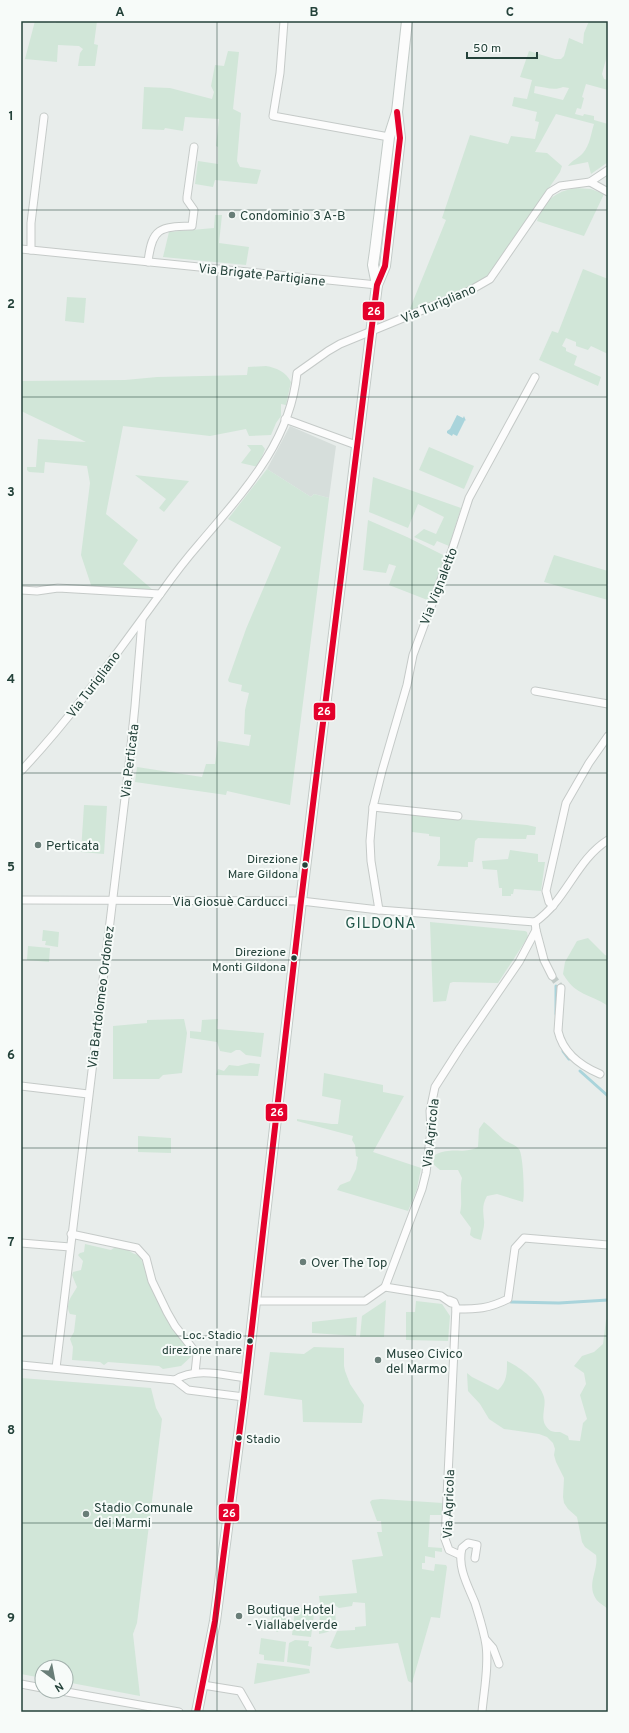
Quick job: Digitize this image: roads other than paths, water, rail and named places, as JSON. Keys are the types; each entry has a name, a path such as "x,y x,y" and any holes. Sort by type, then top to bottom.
{"main road":[{"path":"377,285 373,265 389,137 397,112 407,21"},
{"path":"197,1712 204,1685 223,1562 244,1397 301,901 331,666 356,445 377,285 385,266 386,259 400,138 397,112"}],"street":[{"path":"284,21 280,73 273,116 389,137"},
{"path":"31,250 31,223 44,117"},
{"path":"148,262 149,251 154,237 159,230 167,227 192,226 194,210 187,200 187,197 194,147"},
{"name":"Via Turigliano","path":"21,771 75,709 142,621 160,594 257,474 276,441 286,419 295,386 296,373 328,351 469,291 490,279 550,192 560,186 590,182 608,170"},
{"path":"590,182 608,192"},
{"name":"Via Brigate Partigiane","path":"21,249 377,285"},
{"name":"Via Vignaletto","path":"379,910 371,861 370,841 373,807 407,685 413,655 452,550 467,503 535,377"},
{"path":"286,419 356,445"},
{"path":"21,590 37,591 58,588 160,594"},
{"name":"Via Perticata","path":"112,900 135,706 142,621"},
{"path":"535,691 608,704"},
{"path":"553,906 549,902 546,892 566,803 589,763 608,736"},
{"path":"373,807 458,816"},
{"path":"552,976 544,960 535,922 545,915 553,906 586,859 608,840"},
{"name":"Via Giosuè Carducci","path":"21,900 301,901 379,910 535,922"},
{"name":"Via Bartolomeo Ordonez","path":"56,1368 112,900"},
{"name":"Via Agricola","path":"385,1287 422,1189 426,1173 431,1130 430,1111 435,1087 452,1059 519,962 536,930"},
{"path":"561,988 558,1031 559,1037 577,1061 587,1069 600,1074"},
{"path":"21,1086 88,1094"},
{"path":"72,1234 137,1248 143,1254 152,1281 167,1312 175,1326 197,1354 195,1373"},
{"path":"255,1301 365,1301 385,1287 441,1296 454,1302 456,1309 478,1309 494,1306 508,1299 515,1248 524,1238 608,1245"},
{"path":"21,1243 70,1248"},
{"name":"Via Agricola","path":"456,1309 445,1539 449,1550 460,1555 463,1574 475,1605 486,1646 486,1672 482,1712"},
{"path":"21,1365 175,1380 184,1375 195,1373 246,1378"},
{"path":"175,1380 179,1385 188,1390 244,1397"},
{"path":"460,1555 462,1548 468,1543 475,1544 477,1545 475,1558"},
{"path":"483,1635 493,1648 499,1664"},
{"path":"21,1684 34,1686"},
{"path":"204,1685 240,1691 252,1712"},
{"path":"74,1693 179,1712"}],"water":[{"path":"457,415 463,418 464,416 466,421 465,420 457,436 453,434 452,436 447,433 447,431 450,429"}],"waterway":[{"path":"556,986 556,1014"},
{"path":"563,1051 569,1059"},
{"path":"580,1071 608,1096"},
{"path":"511,1302 559,1303 608,1300"}],"tunnel":[{"path":"552,976 561,988"}],"place":[{"name":"Condominio 3 A-B","path":"232,215"},
{"name":"Perticata","path":"38,845"},
{"name":"Direzione Mare Gildona","path":"305,865"},
{"name":"Direzione Monti Gildona","path":"294,958"},
{"name":"Over The Top","path":"303,1262"},
{"name":"Loc. Stadio direzione mare","path":"250,1341"},
{"name":"Museo Civico del Marmo","path":"378,1360"},
{"name":"Stadio","path":"239,1438"},
{"name":"Stadio Comunale dei Marmi","path":"86,1514"},
{"name":"Boutique Hotel - Viallabelverde","path":"239,1616"}],"district":[{"name":"GILDONA","path":"381,923"}]}
